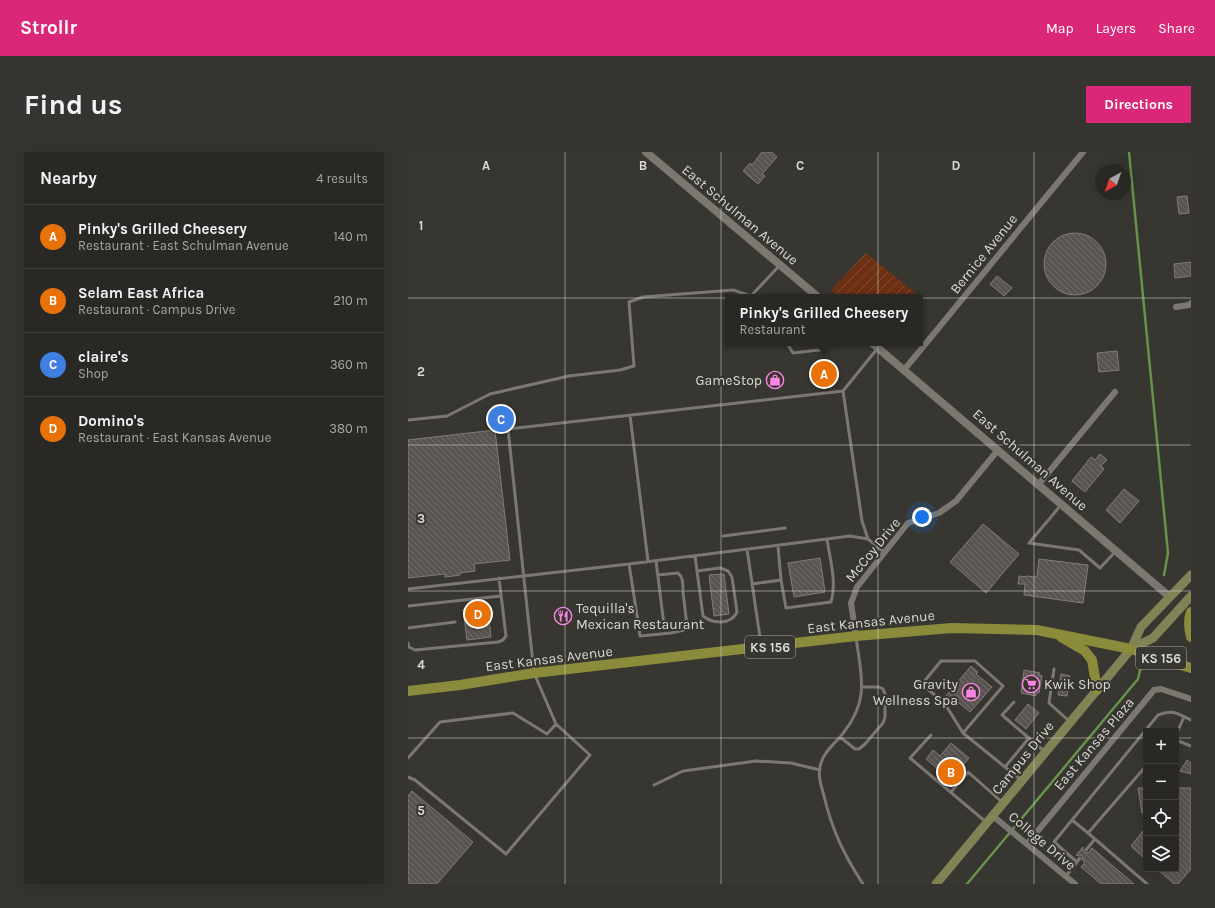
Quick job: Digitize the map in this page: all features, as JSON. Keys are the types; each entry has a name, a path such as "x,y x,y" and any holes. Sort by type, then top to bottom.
{"main road":[{"name":"Campus Drive","path":"936,884 994,816 1131,649 1141,627 1191,575"},
{"name":"Campus Drive","path":"1131,649 1153,638 1191,596"},
{"path":"1191,612 1189,616 1191,637"},
{"name":"East Kansas Avenue","path":"408,691 460,685 534,673 856,636 952,628 1037,630 1131,649 1191,668"},
{"path":"1056,634 1085,651 1092,660 1097,690"}],"street":[{"name":"East Schulman Avenue","path":"646,152 814,294"},
{"name":"Bernice Avenue","path":"904,370 1083,152"},
{"path":"1176,307 1189,305 1191,303"},
{"name":"East Schulman Avenue","path":"876,346 1170,597"},
{"path":"1038,485 1115,392"},
{"name":"McCoy Drive","path":"856,636 851,603 857,587 908,523 939,513 956,501 998,450"},
{"name":"East Kansas Plaza","path":"1027,844 1154,690 1161,689 1191,699"},
{"name":"College Drive","path":"994,816 1075,884"}],"lane":[{"path":"754,294 780,265"},
{"path":"408,420 447,416 490,394 569,376 620,370 634,366 628,302 643,297 733,290 743,294"},
{"path":"789,346 793,353 827,349"},
{"path":"868,540 862,521 843,391 874,346"},
{"path":"408,777 415,780 506,854 590,755 556,724 534,673 508,429 843,391"},
{"path":"630,415 648,562"},
{"path":"1061,505 1029,543 1079,550 1100,568 1116,551"},
{"path":"723,536 785,528"},
{"path":"408,589 648,562 850,536 868,540 884,552"},
{"path":"778,546 781,580 786,608 831,602 833,595 833,578 827,539"},
{"path":"747,549 761,648"},
{"path":"695,556 697,571 703,616 709,621 730,620 735,616 736,612 732,576 728,571 720,568 697,571"},
{"path":"639,628 664,625 656,561"},
{"path":"629,564 640,636 671,633 684,630 687,626 681,575 678,573 658,575"},
{"path":"408,643 409,647 415,650 498,642 503,640 506,636 499,578"},
{"path":"752,584 781,580"},
{"path":"408,606 501,596"},
{"path":"408,628 455,622"},
{"path":"856,636 863,687 859,707 845,731 821,762 819,777 827,809 838,842 863,884"},
{"path":"963,733 1003,686 975,661 941,661 922,684 946,704 963,733 1022,781"},
{"path":"1054,669 1049,703 1071,722"},
{"path":"840,737 855,749 859,749 883,723 885,717 885,694 883,689 878,687 863,687"},
{"path":"1014,702 1002,715 1045,753"},
{"path":"1077,862 1054,842 1158,716 1167,712 1172,712 1191,720"},
{"path":"408,758 440,722 513,713 547,734 556,724"},
{"path":"1179,728 1184,717"},
{"path":"931,735 910,758 987,823"},
{"path":"1005,767 1029,738"},
{"path":"1179,741 1191,746"},
{"path":"654,785 683,771 756,761 792,763 820,770"},
{"path":"1088,833 1143,769"},
{"path":"951,792 968,772 1004,803"},
{"path":"1072,820 1147,884"},
{"path":"1086,850 1095,839"},
{"path":"1066,876 1080,858"}],"shaded area":[{"path":"866,253 916,294 836,294 831,290"}],"building":[{"path":"762,152 772,152 777,157 762,174 765,176 758,184 743,171 750,163 752,165"},
{"path":"1187,196 1189,213 1179,214 1177,197"},
{"path":"1075,233 1087,235 1097,242 1104,252 1106,264 1104,276 1097,286 1087,293 1075,295 1063,293 1053,286 1046,276 1044,264 1046,252 1053,242 1063,235"},
{"path":"1191,262 1191,276 1175,278 1174,264"},
{"path":"997,276 1012,288 1004,296 990,284"},
{"path":"1117,351 1119,370 1099,372 1097,353"},
{"path":"495,430 510,560 474,564 475,571 460,573 460,575 445,577 445,574 408,578 408,440"},
{"path":"1100,454 1107,460 1101,466 1104,469 1085,492 1072,481 1091,457 1095,460"},
{"path":"1124,489 1139,501 1120,523 1106,510"},
{"path":"983,524 1019,554 986,593 950,562"},
{"path":"820,558 825,592 794,597 788,563"},
{"path":"1039,559 1088,565 1083,603 1024,595 1025,584 1018,584 1019,576 1037,577"},
{"path":"724,574 729,614 714,616 709,575"},
{"path":"488,607 491,637 467,640 463,609"},
{"path":"971,666 978,672 976,674 992,687 970,712 958,702 956,705 946,696"},
{"name":"Kwik Shop","path":"1024,670 1040,673 1039,675 1042,676 1039,693 1036,693 1036,696 1021,693"},
{"path":"1061,674 1070,676 1067,696 1058,695"},
{"path":"1028,704 1039,713 1026,729 1015,720"},
{"path":"951,743 969,758 951,780 926,759 933,750 940,756"},
{"path":"1187,760 1191,763 1191,774 1180,771"},
{"path":"1138,788 1143,788 1142,813"},
{"path":"1179,788 1191,788 1191,869 1178,884 1174,884 1160,872 1179,872"},
{"path":"412,791 473,842 437,884 408,884 408,796"},
{"path":"1143,831 1143,857 1131,846"},
{"path":"1083,847 1083,851 1086,853 1092,848 1134,884 1101,884 1081,867 1085,862 1082,860 1083,857 1081,855 1076,855"}],"waterway":[{"path":"1129,152 1168,553 1164,575"},
{"path":"967,884 1138,679 1140,670"}],"place":[{"name":"Pinky's Grilled Cheesery","path":"824,374"},
{"name":"GameStop","path":"775,380"},
{"name":"claire's","path":"501,419"},
{"name":"Domino's","path":"478,614"},
{"name":"Tequilla's Mexican Restaurant","path":"563,616"},
{"name":"Kwik Shop","path":"1031,684"},
{"name":"Gravity Wellness Spa","path":"971,692"},
{"name":"Selam East Africa","path":"951,772"}]}
